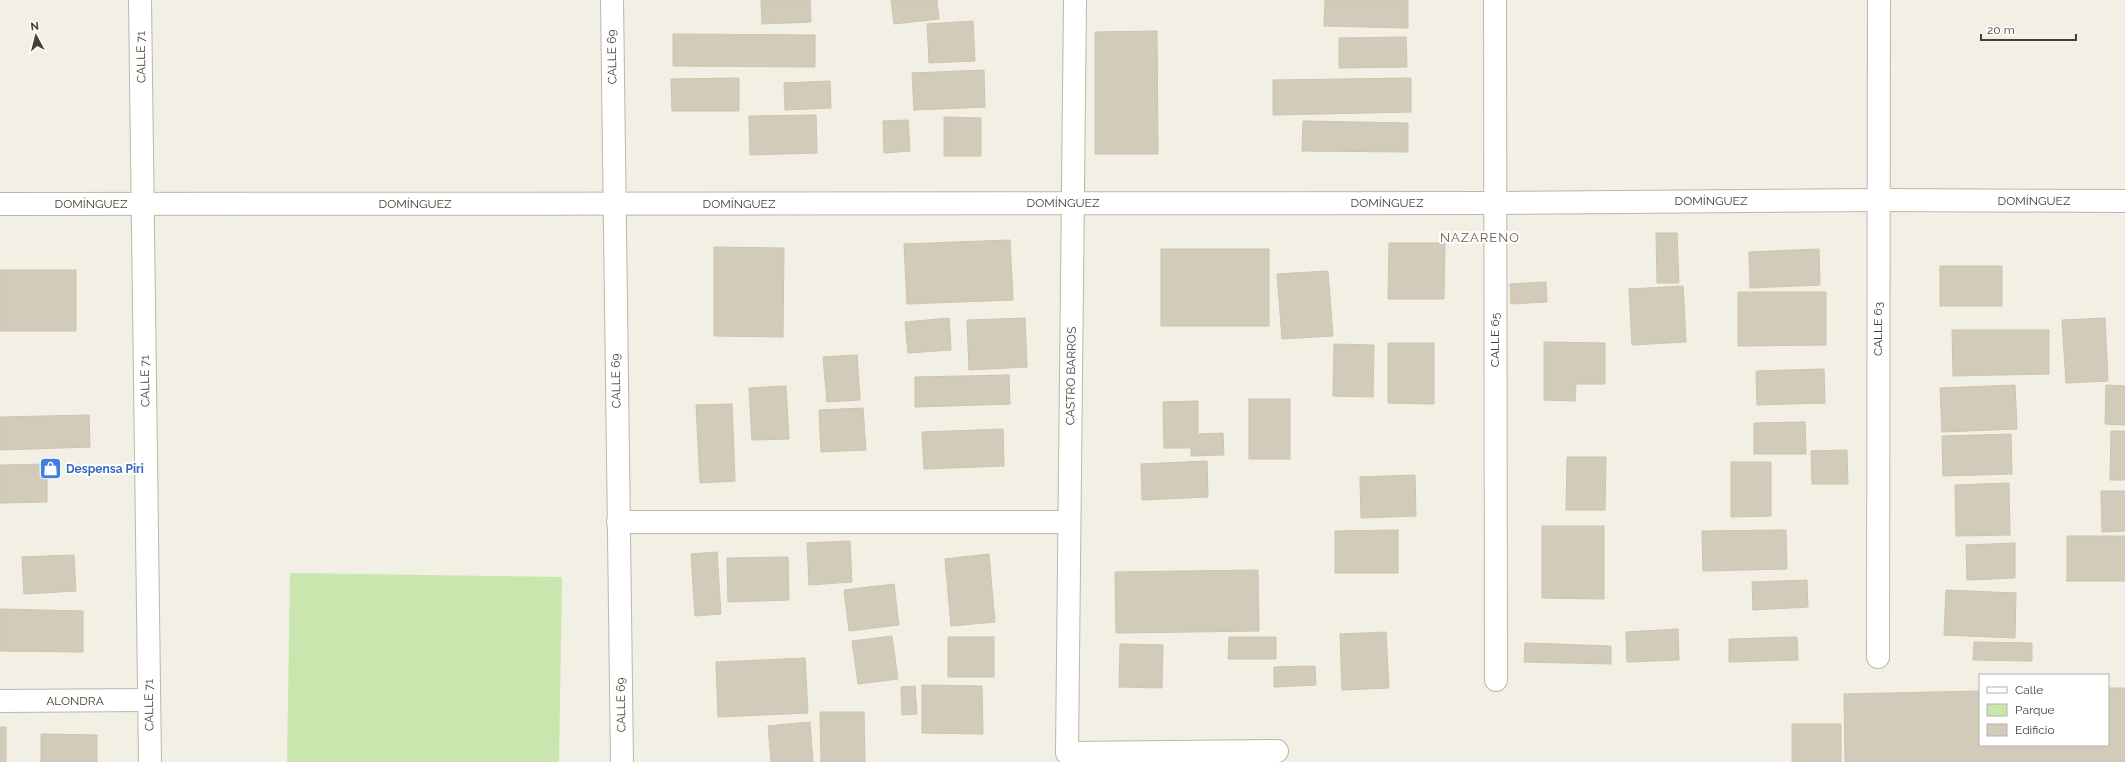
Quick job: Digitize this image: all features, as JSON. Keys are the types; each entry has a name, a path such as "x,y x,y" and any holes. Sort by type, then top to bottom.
{"street":[{"name":"CALLE 71","path":"140,0 150,762"},
{"name":"CALLE 69","path":"612,0 622,762"},
{"name":"CASTRO BARROS","path":"1075,0 1075,203 1068,522 1067,753 1277,751"},
{"name":"CALLE 65","path":"1495,0 1496,680"},
{"name":"CALLE 63","path":"1878,657 1877,200 1879,0"},
{"name":"DOMÍNGUEZ","path":"0,204 1495,203 1877,200 2125,201"},
{"path":"618,522 1068,522"},
{"name":"ALONDRA","path":"0,701 149,700"}],"green space":[{"path":"290,573 562,577 559,762 287,762"}],"building":[{"path":"761,0 810,0 811,22 762,24"},
{"path":"891,0 937,0 939,19 894,24"},
{"path":"1325,0 1408,0 1408,28 1324,26"},
{"path":"973,21 975,61 929,63 927,24"},
{"path":"1157,31 1158,154 1095,154 1095,32"},
{"path":"673,34 815,35 815,67 673,66"},
{"path":"1406,37 1407,67 1339,68 1339,38"},
{"path":"984,70 985,107 914,110 912,73"},
{"path":"739,78 739,111 672,111 671,79"},
{"path":"1411,78 1411,112 1273,115 1273,80"},
{"path":"830,81 831,108 785,110 784,83"},
{"path":"816,115 817,153 750,155 749,116"},
{"path":"944,117 981,118 981,156 944,156"},
{"path":"908,120 910,151 884,153 883,121"},
{"path":"1303,121 1408,123 1408,152 1302,151"},
{"path":"1656,233 1677,233 1679,283 1657,283"},
{"path":"1010,240 1013,300 907,304 904,244"},
{"path":"1389,243 1445,243 1444,299 1388,299"},
{"path":"714,247 784,248 783,337 714,336"},
{"path":"1161,249 1269,249 1269,326 1161,326"},
{"path":"1819,249 1820,285 1750,288 1749,252"},
{"path":"1940,266 2002,266 2002,306 1940,306"},
{"path":"0,270 76,270 76,331 0,331"},
{"path":"1328,271 1333,336 1282,339 1277,274"},
{"path":"1546,282 1547,302 1511,304 1510,284"},
{"path":"1683,286 1686,342 1632,345 1629,289"},
{"path":"1738,292 1826,292 1826,345 1738,346"},
{"path":"949,318 951,350 908,353 905,322"},
{"path":"1025,318 1027,367 969,370 967,320"},
{"path":"2105,318 2108,381 2066,383 2062,320"},
{"path":"1952,330 2049,330 2049,374 1953,376"},
{"path":"1544,342 1605,343 1605,384 1576,384 1575,401 1544,400"},
{"path":"1388,343 1434,343 1434,404 1388,403"},
{"path":"1334,344 1374,345 1373,397 1333,396"},
{"path":"857,355 860,400 827,402 823,357"},
{"path":"1824,369 1825,403 1757,405 1756,371"},
{"path":"1009,375 1010,404 915,407 915,377"},
{"path":"2015,385 2017,429 1942,432 1940,388"},
{"path":"2106,385 2125,386 2125,425 2105,424"},
{"path":"786,386 789,439 752,440 749,388"},
{"path":"1249,399 1290,399 1290,459 1249,459"},
{"path":"1198,401 1198,434 1223,433 1224,455 1191,456 1191,448 1164,448 1163,402"},
{"path":"732,404 735,481 700,483 696,405"},
{"path":"863,408 866,450 821,452 819,410"},
{"path":"89,415 90,447 0,450 0,417"},
{"path":"1805,422 1806,454 1754,454 1754,423"},
{"path":"1003,429 1004,466 924,469 922,432"},
{"path":"2111,431 2125,431 2125,480 2110,480"},
{"path":"2011,434 2012,474 1943,476 1942,436"},
{"path":"1847,450 1848,484 1812,484 1811,451"},
{"path":"1567,457 1606,457 1605,510 1566,510"},
{"path":"1207,461 1208,497 1142,500 1141,464"},
{"path":"1731,462 1771,462 1771,516 1731,517"},
{"path":"47,464 47,502 0,503 0,465"},
{"path":"1415,475 1416,516 1361,518 1360,477"},
{"path":"2009,483 2010,535 1956,536 1955,485"},
{"path":"2101,491 2125,491 2125,531 2102,532"},
{"path":"1542,526 1604,526 1604,599 1542,598"},
{"path":"1398,530 1398,573 1335,573 1335,531"},
{"path":"1786,530 1787,569 1703,571 1702,531"},
{"path":"2067,536 2125,536 2125,581 2067,581"},
{"path":"850,541 852,582 809,585 807,543"},
{"path":"2015,543 2015,578 1967,580 1966,545"},
{"path":"717,552 721,614 695,616 691,554"},
{"path":"989,554 995,622 951,626 945,559"},
{"path":"74,555 76,591 24,594 22,557"},
{"path":"788,557 789,600 728,602 727,558"},
{"path":"1258,570 1259,631 1116,633 1115,572"},
{"path":"1807,580 1808,607 1753,610 1752,582"},
{"path":"894,584 899,625 849,631 844,590"},
{"path":"1946,590 2016,593 2015,638 1944,635"},
{"path":"0,609 83,611 83,652 0,651"},
{"path":"1678,629 1679,660 1627,662 1626,632"},
{"path":"1386,632 1389,688 1342,690 1340,634"},
{"path":"892,636 898,679 858,684 852,641"},
{"path":"948,637 994,637 994,677 948,677"},
{"path":"1229,637 1276,637 1276,659 1228,659"},
{"path":"1797,637 1798,660 1729,662 1729,639"},
{"path":"1974,642 2032,643 2032,661 1973,660"},
{"path":"1525,643 1611,646 1611,664 1524,662"},
{"path":"1120,644 1163,645 1162,688 1119,687"},
{"path":"805,658 808,713 718,717 716,662"},
{"path":"1315,666 1316,685 1274,687 1274,667"},
{"path":"922,685 982,686 983,734 922,733"},
{"path":"915,686 917,714 902,715 901,687"},
{"path":"2109,688 2125,688 2125,762 1845,762 1844,694 1979,691 1979,746 2109,746"},
{"path":"820,712 864,712 865,762 821,762"},
{"path":"810,722 813,762 771,762 768,726"},
{"path":"1792,724 1841,724 1841,762 1792,762"},
{"path":"0,727 6,727 6,762 0,762"},
{"path":"41,734 97,735 97,762 41,762"}],"place":[{"name":"Despensa Piri","path":"50,469"}],"district":[{"name":"NAZARENO","path":"1480,237"}]}
